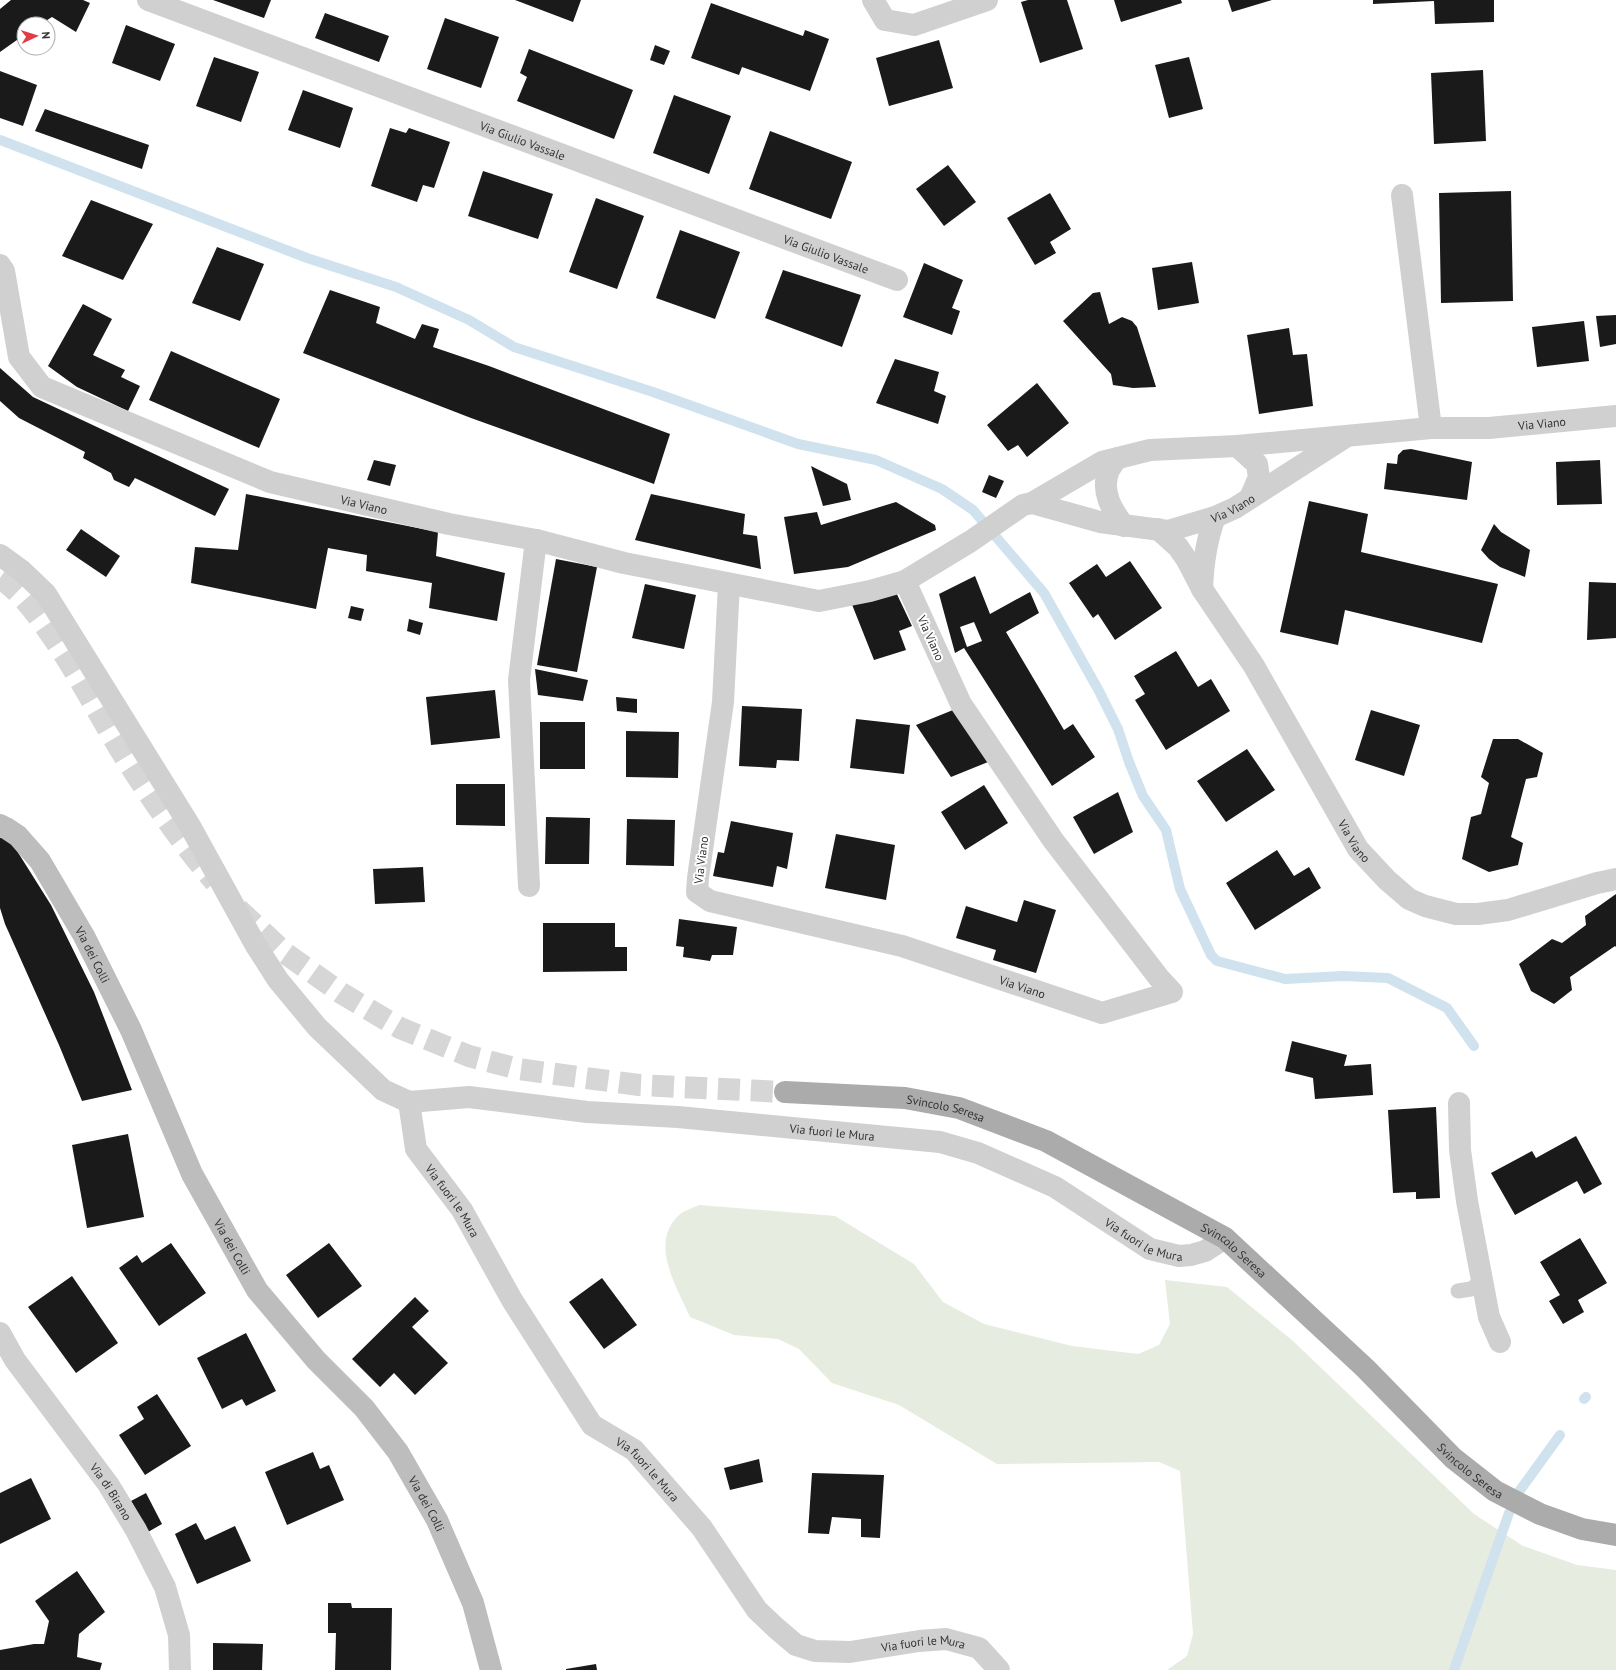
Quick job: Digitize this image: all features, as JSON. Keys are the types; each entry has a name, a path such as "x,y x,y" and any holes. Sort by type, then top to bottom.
{"main road":[{"name":"Svincolo Seresa","path":"785,1092 905,1098 959,1108 1046,1141 1225,1238 1365,1368 1453,1458 1489,1486 1540,1514 1582,1529 1616,1534"}],"street":[{"name":"Via Giulio Vassale","path":"148,0 897,280"},
{"path":"873,0 885,20 914,25 987,0"},
{"path":"1402,195 1431,428"},
{"name":"Via Viano","path":"0,265 4,271 19,357 42,387 270,482 449,524 536,540 624,562 819,601 870,591 905,581 971,541 1023,505 1032,503 1102,462 1150,450 1233,447 1431,428 1489,428 1616,416"},
{"name":"Via Viano","path":"0,344 23,363"},
{"name":"Via Viano","path":"1032,503 1100,522 1168,531 1215,517 1234,508 1349,436"},
{"path":"1233,447 1257,464 1259,477 1250,498"},
{"path":"1118,458 1109,470 1106,484 1108,501 1124,526"},
{"path":"1202,589 1207,540 1215,517"},
{"name":"Via Viano","path":"1158,529 1178,547 1187,560 1202,589 1254,666 1358,849 1387,880 1409,899 1425,906 1456,914 1478,914 1508,910 1597,883 1616,879"},
{"path":"529,886 519,680 536,540"},
{"path":"0,555 22,571 46,594 190,826 255,944 278,980 317,1027 372,1080 383,1090 408,1102"},
{"name":"Via Viano","path":"729,584 723,702 697,892 710,901 902,946 1102,1013 1172,992 1159,978 1053,840 961,704 905,581"},
{"name":"Via dei Colli","path":"0,825 18,836 40,861 84,936 131,1030 192,1174 257,1290 316,1360 364,1408 398,1452 437,1520 473,1603 486,1665"},
{"name":"Via fuori le Mura","path":"998,1670 979,1648 946,1638 850,1652 815,1650 796,1645 757,1610 702,1528 634,1450 592,1425 512,1300 462,1210 416,1149 408,1102 469,1097 587,1112 678,1117 940,1142 978,1152 1055,1187 1150,1250 1179,1256 1191,1255 1205,1251 1225,1238"},
{"path":"1459,1103 1460,1150 1467,1201 1489,1317 1500,1342"},
{"name":"Via di Birano","path":"0,1333 16,1360 108,1484 136,1530 165,1587 179,1635 180,1670"}],"lane":[{"path":"1458,1292 1471,1289 1482,1281"}],"shaded area":[{"path":"699,1205 835,1216 914,1264 943,1302 984,1324 1072,1346 1138,1354 1159,1345 1170,1324 1165,1280 1227,1287 1293,1341 1474,1514 1523,1546 1577,1565 1616,1570 1616,1670 1167,1670 1187,1656 1193,1634 1180,1471 1159,1462 997,1464 899,1405 832,1383 799,1349 778,1339 734,1335 690,1317 668,1267 666,1241 669,1228 677,1217 685,1211"}],"building":[{"path":"11,0 83,0 90,3 76,32 56,20 56,16 16,16 16,41 0,52 0,9"},
{"path":"213,0 271,0 264,18"},
{"path":"515,0 581,0 573,22"},
{"path":"1028,0 1067,0 1083,49 1040,63 1021,2"},
{"path":"1114,0 1181,0 1182,3 1121,22"},
{"path":"1228,0 1272,0 1232,12"},
{"path":"1373,0 1494,0 1494,22 1435,24 1434,1 1373,4"},
{"path":"711,3 803,36 805,30 829,39 810,91 742,67 739,75 691,58"},
{"path":"325,13 389,36 379,62 315,38"},
{"path":"445,18 499,37 481,88 427,69"},
{"path":"126,25 175,44 160,81 112,63"},
{"path":"939,40 953,88 889,106 876,58"},
{"path":"655,45 670,51 664,65 650,60"},
{"path":"529,49 633,90 614,139 517,101 527,77 520,73"},
{"path":"214,57 259,72 241,122 196,106"},
{"path":"1189,57 1203,109 1169,118 1155,65"},
{"path":"1483,70 1486,141 1434,144 1431,73"},
{"path":"0,71 37,85 23,126 0,118"},
{"path":"303,90 353,108 340,148 288,130"},
{"path":"674,95 731,116 709,174 653,153"},
{"path":"45,109 149,145 142,169 35,131"},
{"path":"390,128 406,133 409,128 450,142 434,188 423,185 417,202 371,186"},
{"path":"770,131 852,162 831,219 749,189"},
{"path":"948,165 976,202 944,226 916,189"},
{"path":"483,171 553,194 538,239 468,216"},
{"path":"1511,191 1513,301 1441,303 1439,193"},
{"path":"1050,193 1071,229 1050,242 1056,253 1035,265 1007,218"},
{"path":"596,198 644,216 617,289 569,272"},
{"path":"91,200 153,224 123,280 62,256"},
{"path":"680,230 740,252 715,319 656,298"},
{"path":"217,247 264,264 240,321 192,303"},
{"path":"1192,262 1199,303 1158,310 1152,268"},
{"path":"924,263 963,280 952,308 960,311 952,335 903,317"},
{"path":"783,270 861,295 842,347 765,318"},
{"path":"330,290 380,307 376,323 415,339 422,324 439,329 433,347 489,366 670,434 654,484 471,418 303,353"},
{"path":"1100,292 1109,324 1122,317 1132,321 1137,327 1156,387 1133,388 1113,385 1111,374 1063,321 1093,293"},
{"path":"83,304 112,319 93,355 125,370 121,377 140,386 128,411 77,387 48,366"},
{"path":"1616,315 1616,344 1600,347 1596,316"},
{"path":"1584,321 1589,361 1537,367 1532,327"},
{"path":"1289,328 1293,355 1307,354 1313,406 1259,414 1247,335"},
{"path":"171,351 280,399 259,448 149,400"},
{"path":"895,359 939,372 934,391 946,396 938,424 876,403"},
{"path":"0,368 33,397 229,489 215,516 135,478 129,487 114,480 111,473 83,458 85,452 19,418 0,401"},
{"path":"1037,383 1069,423 1027,457 1018,445 1008,451 987,425"},
{"path":"1411,449 1472,462 1467,500 1384,489 1387,463 1397,464 1398,455 1403,450"},
{"path":"374,460 396,465 390,486 367,480"},
{"path":"1600,460 1602,504 1557,505 1556,462"},
{"path":"811,466 847,484 851,500 823,506"},
{"path":"989,475 1004,481 996,498 982,492"},
{"path":"246,494 438,532 436,556 505,573 497,621 429,608 432,583 366,571 367,555 328,548 316,609 191,583 195,547 238,550"},
{"path":"651,494 745,514 743,534 757,536 761,569 635,540"},
{"path":"1309,501 1368,514 1361,552 1498,584 1482,643 1345,610 1338,645 1280,632"},
{"path":"896,502 935,525 936,530 848,567 794,574 784,517 817,512 821,525"},
{"path":"1494,524 1501,532 1530,550 1525,577 1500,567 1489,559 1481,550"},
{"path":"81,529 120,556 106,577 66,550"},
{"path":"556,559 597,567 577,672 537,665"},
{"path":"1130,561 1162,608 1115,640 1098,614 1093,618 1069,583 1097,564 1106,577"},
{"path":"975,576 990,614 1030,592 1039,613 1006,632 1064,730 1073,724 1095,757 1052,786 964,648 955,653 939,594","holes":["974,622 982,641 967,647 960,627"]},
{"path":"1589,582 1616,583 1616,638 1587,640"},
{"path":"645,584 696,595 684,649 632,638"},
{"path":"894,588 912,626 899,631 906,650 874,660 851,602"},
{"path":"351,606 364,609 361,621 348,618"},
{"path":"409,619 423,623 420,635 407,631"},
{"path":"1176,651 1198,687 1211,679 1230,711 1166,750 1135,700 1145,694 1134,676"},
{"path":"535,669 588,680 583,701 538,695"},
{"path":"495,690 500,738 431,745 426,697"},
{"path":"616,697 637,699 637,713 617,711"},
{"path":"742,706 802,709 799,761 777,760 776,768 739,766"},
{"path":"953,710 988,762 951,777 916,725"},
{"path":"1371,710 1420,725 1404,776 1355,760"},
{"path":"856,719 910,725 904,774 850,768"},
{"path":"540,722 585,722 585,769 540,769"},
{"path":"626,731 679,732 678,778 626,777"},
{"path":"1493,739 1518,739 1543,753 1537,777 1526,779 1511,837 1523,843 1518,865 1489,872 1462,859 1471,817 1481,814 1489,783 1481,777"},
{"path":"1247,749 1275,790 1226,822 1197,781"},
{"path":"456,784 505,784 505,826 456,825"},
{"path":"984,785 1008,823 965,850 941,812"},
{"path":"1118,792 1133,832 1094,854 1073,817"},
{"path":"546,817 590,818 589,864 545,864"},
{"path":"627,819 675,820 674,866 626,865"},
{"path":"731,821 793,833 787,869 777,866 773,887 713,876 718,852 724,853"},
{"path":"836,834 895,845 886,900 825,888"},
{"path":"7,835 51,905 94,992 132,1090 82,1101 59,1045 5,924 0,908 0,838"},
{"path":"1277,850 1294,876 1309,867 1321,888 1255,930 1226,883"},
{"path":"423,867 425,902 375,904 373,869"},
{"path":"1616,894 1616,947 1615,946 1570,977 1572,990 1554,1004 1531,991 1519,964 1552,939 1562,943 1586,925 1585,916"},
{"path":"1024,900 1056,910 1036,973 993,960 996,950 956,938 966,906 1017,922"},
{"path":"679,919 737,927 733,955 712,955 710,961 683,957 684,947 676,946"},
{"path":"543,923 615,923 615,947 627,947 627,971 543,972"},
{"path":"1292,1041 1347,1055 1344,1066 1371,1064 1373,1095 1315,1099 1313,1078 1285,1071"},
{"path":"1436,1107 1440,1198 1416,1199 1416,1192 1393,1193 1388,1110"},
{"path":"128,1134 144,1217 87,1228 72,1145"},
{"path":"1576,1136 1602,1184 1584,1194 1577,1181 1515,1215 1491,1173 1532,1151 1536,1158"},
{"path":"1580,1238 1607,1283 1578,1300 1584,1312 1563,1324 1549,1301 1560,1295 1540,1262"},
{"path":"171,1243 206,1293 159,1326 119,1268 137,1255 142,1263"},
{"path":"329,1243 362,1286 318,1318 286,1275"},
{"path":"72,1276 118,1343 76,1373 28,1307"},
{"path":"602,1278 637,1325 604,1349 569,1302"},
{"path":"415,1297 429,1311 412,1327 448,1363 415,1395 394,1373 380,1387 352,1359"},
{"path":"246,1333 276,1391 246,1406 242,1399 222,1409 197,1358"},
{"path":"157,1394 191,1446 145,1475 119,1435 144,1419 137,1407"},
{"path":"313,1452 320,1469 329,1465 344,1500 287,1525 265,1472"},
{"path":"759,1459 763,1482 730,1490 724,1468"},
{"path":"812,1473 884,1475 880,1538 861,1537 861,1519 832,1517 829,1534 808,1533"},
{"path":"31,1478 51,1519 0,1544 0,1493"},
{"path":"146,1493 162,1524 148,1532 131,1501"},
{"path":"196,1523 205,1540 235,1526 251,1561 197,1584 175,1534"},
{"path":"77,1571 105,1612 79,1634 77,1657 102,1663 100,1670 0,1670 0,1650 34,1644 44,1644 49,1621 35,1601"},
{"path":"328,1603 351,1603 352,1608 392,1608 391,1670 335,1670 336,1633 328,1633"},
{"path":"213,1643 263,1644 262,1670 213,1670"},
{"path":"596,1664 597,1670 566,1670 566,1669"}],"waterway":[{"path":"0,140 307,258 396,287 469,320 514,347 653,392 798,444 876,460 942,489 973,510 1044,593 1099,691 1118,729 1129,762 1143,796 1166,830 1180,889 1211,955 1217,961 1285,979 1343,976 1388,978 1447,1008 1474,1046"},
{"path":"1518,1493 1560,1435"},
{"path":"1454,1670 1509,1513"}],"tunnel":[{"path":"0,578 23,598 48,630 74,670 121,751 141,782 182,840 215,882"},
{"path":"238,909 285,953 341,993 400,1028 469,1056 518,1069 639,1085 785,1092"}]}
